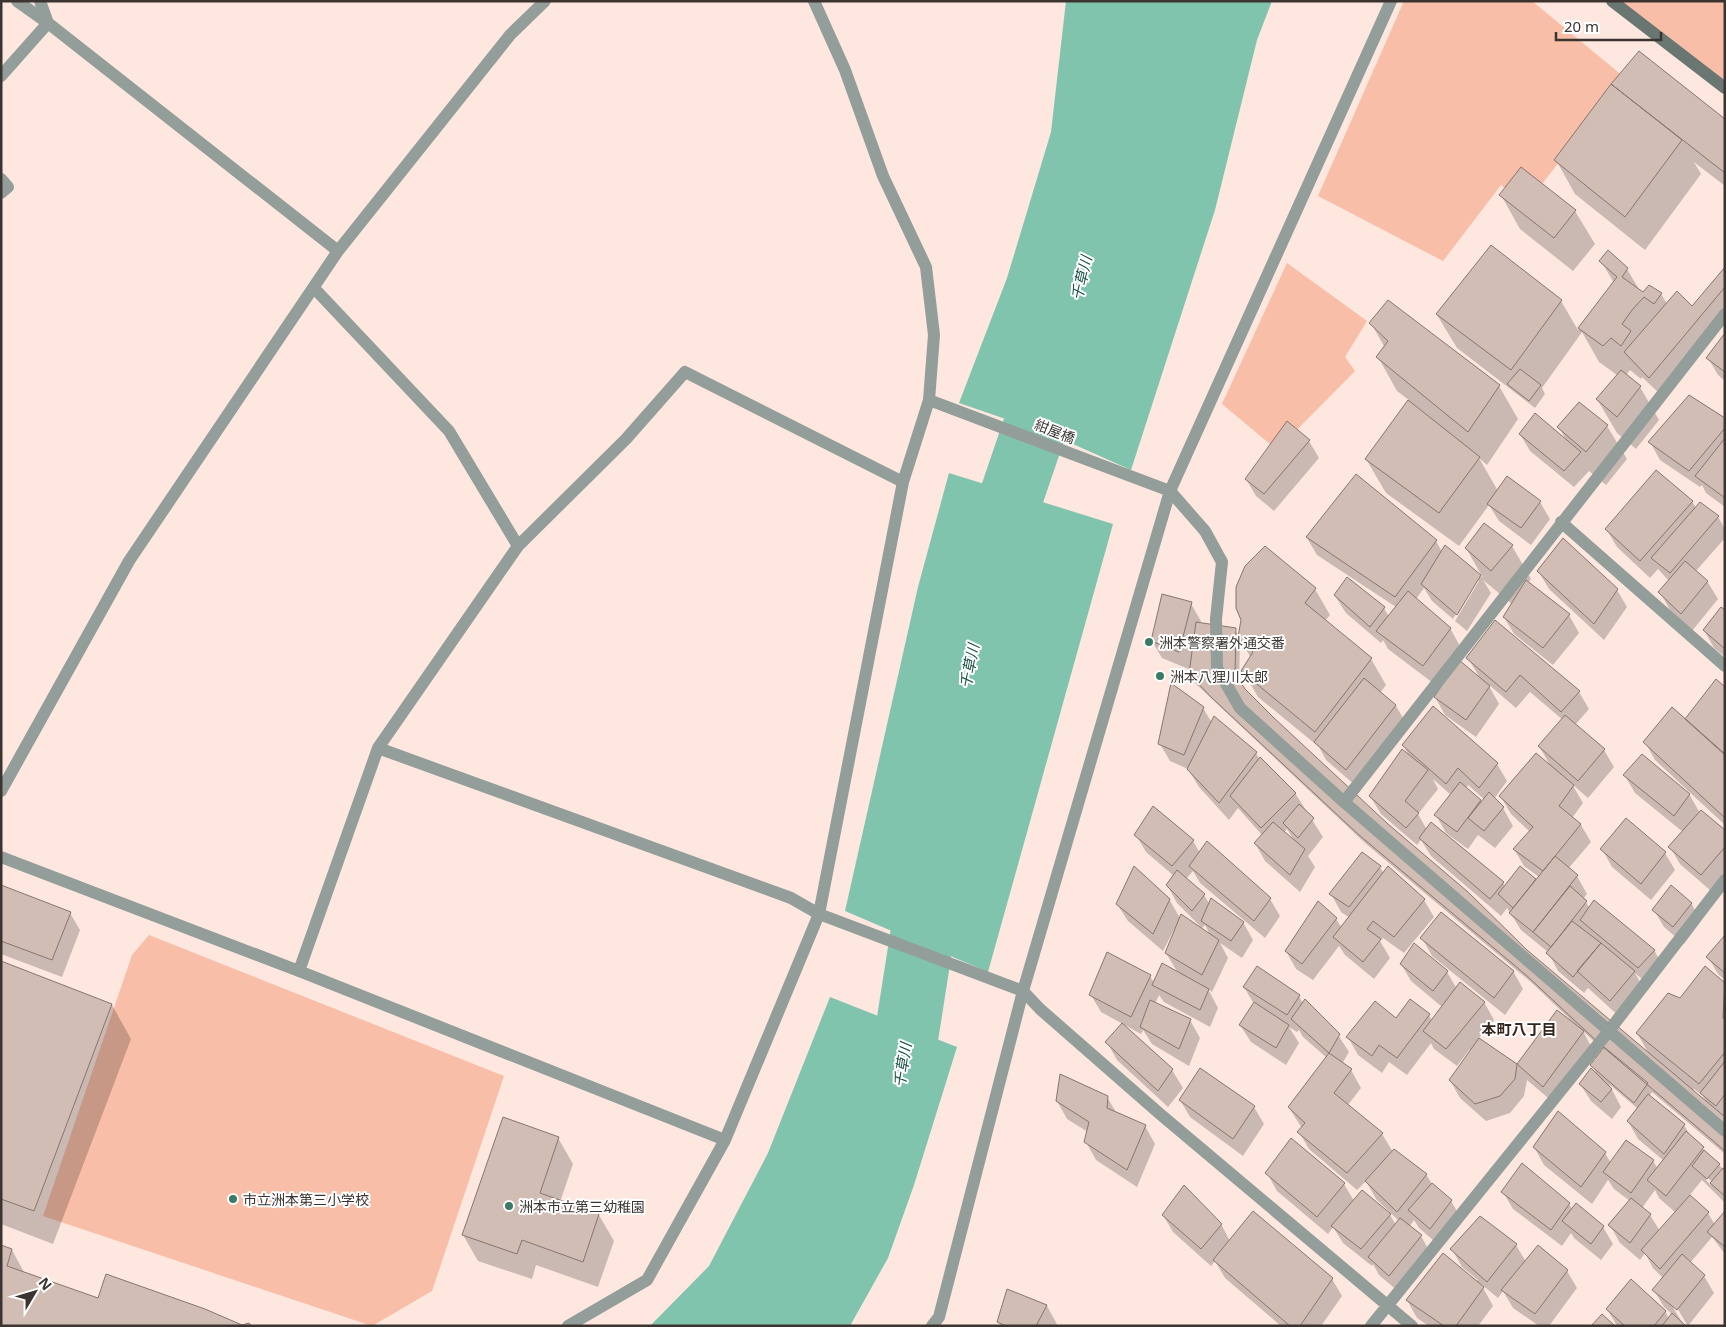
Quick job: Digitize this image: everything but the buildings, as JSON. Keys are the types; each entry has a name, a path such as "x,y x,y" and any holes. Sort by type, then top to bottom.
{"main road":[{"path":"1612,1 1725,88"}],"street":[{"path":"17,1 48,23 338,251"},
{"path":"40,1 48,23"},
{"path":"1,791 128,561 338,251 510,35 545,1"},
{"path":"568,1326 647,1280 725,1140 819,914 903,482 930,400 934,334 926,267 883,176 845,70 814,1"},
{"path":"932,1326 939,1317 1024,991 1170,491 1391,1"},
{"path":"1,76 48,23"},
{"path":"1,179 8,187 1,193"},
{"path":"314,288 449,431 518,546"},
{"path":"1344,802 1725,314"},
{"path":"299,971 378,748 518,546 626,439 685,372 903,482"},
{"name":"紺屋橋","path":"930,400 1170,491"},
{"path":"1170,491 1205,531 1222,562 1216,619 1217,668 1240,708 1344,802 1608,1032 1725,1131"},
{"path":"1561,522 1725,666"},
{"path":"378,748 791,898 819,914 1024,991 1040,1009 1160,1114 1412,1326"},
{"path":"1,856 299,971 725,1140"},
{"path":"1371,1326 1608,1032 1725,880"}],"shaded area":[{"path":"1404,1 1532,1 1624,77 1526,205 1501,185 1443,261 1318,196"},
{"path":"1612,1 1725,1 1725,89"},
{"path":"1287,263 1367,321 1345,357 1355,371 1277,450 1222,404"},
{"name":"市立洲本第三小学校","path":"149,935 504,1076 432,1291 372,1326 43,1216 132,955"}],"water":[{"path":"1066,1 1272,1 1257,40 1215,210 1131,470 1055,436 959,403 1007,278 1051,132"},
{"path":"949,473 1113,524 988,972 845,911 918,587"},
{"path":"830,997 957,1047 914,1185 888,1258 850,1326 650,1326 709,1266 768,1153"}],"waterway":[{"name":"千草川","path":"987,576 991,556 1063,345"},
{"name":"千草川","path":"894,1115 932,873"}],"place":[{"name":"洲本警察署外通交番","path":"1149,642"},
{"name":"洲本八狸川太郎","path":"1160,676"},
{"name":"市立洲本第三小学校","path":"233,1199"},
{"name":"洲本市立第三幼稚園","path":"509,1206"}],"district":[{"name":"本町八丁目","path":"1519,1029"}]}
